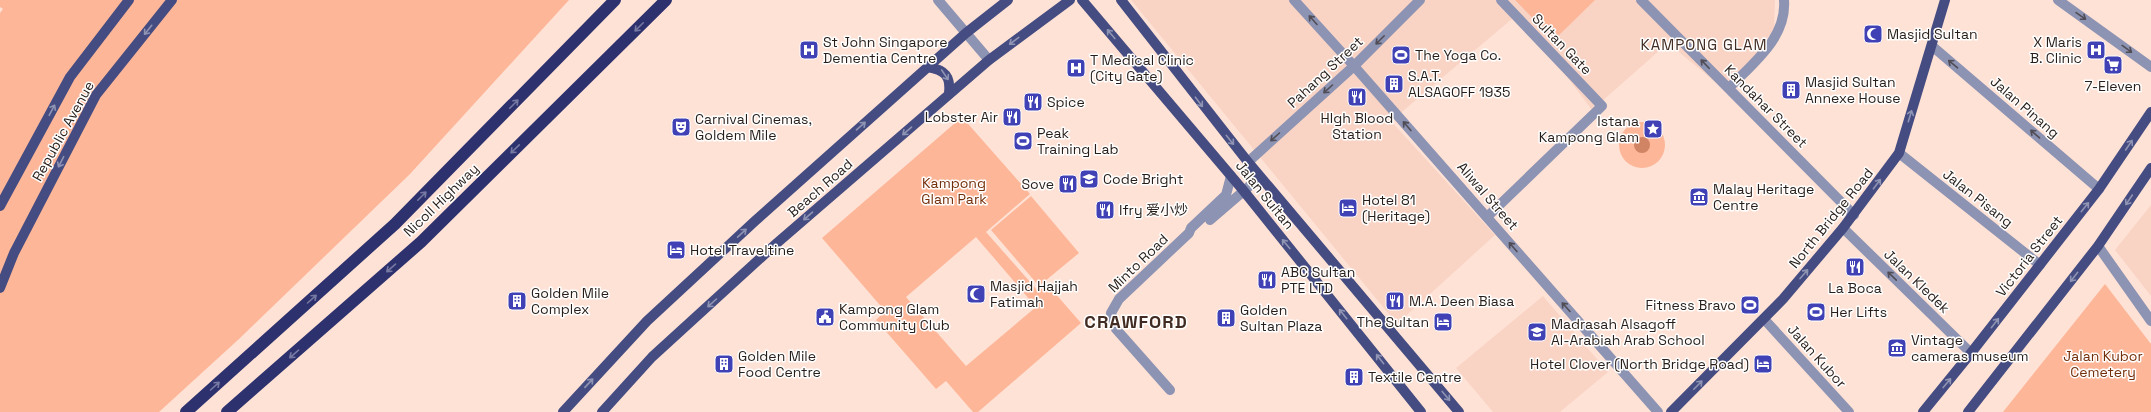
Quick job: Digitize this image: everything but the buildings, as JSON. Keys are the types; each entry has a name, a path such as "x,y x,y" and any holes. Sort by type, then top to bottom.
{"highway":[{"path":"577,41 610,0"},
{"name":"Nicoll Highway","path":"186,412 395,224 577,41 615,0"},
{"name":"Nicoll Highway","path":"227,412 421,242 666,0"}],"main road":[{"name":"Republic Avenue","path":"0,206 70,77 129,0"},
{"name":"Republic Avenue","path":"0,288 14,253 96,95 172,0"},
{"name":"Beach Road","path":"563,412 647,321 755,221 966,33 1008,0"},
{"name":"Beach Road","path":"602,412 652,357 777,243 989,60 1070,0"},
{"name":"Jalan Sultan","path":"1082,0 1232,176 1421,412"},
{"name":"Jalan Sultan","path":"1121,0 1260,177 1459,412"},
{"name":"North Bridge Road","path":"1670,412 1764,319 1854,215 1899,154 1945,0"},
{"path":"928,68 938,68 944,73 950,86 949,94"},
{"name":"Victoria Street","path":"1923,412 1971,354 2099,189 2151,112"},
{"path":"1968,412 2098,246 2151,168"}],"street":[{"path":"938,0 989,60"},
{"name":"Aliwal Street","path":"1294,0 1354,66 1658,412"},
{"name":"Pahang Street","path":"1248,162 1354,66 1420,0"},
{"name":"Sultan Gate","path":"1487,217 1602,106 1501,0"},
{"name":"Kandahar Street","path":"1641,0 1854,215"},
{"path":"1729,88 1770,46 1777,34 1785,12 1784,0"},
{"path":"2058,0 2151,67"},
{"name":"Jalan Pinang","path":"1932,46 2099,189"},
{"name":"Jalan Pisang","path":"1899,154 2040,265"},
{"name":"Minto Road","path":"1170,390 1116,329 1111,312 1119,299 1189,233 1192,228 1226,195 1232,176"},
{"name":"Minto Road","path":"1189,233 1196,233 1243,190 1260,177"},
{"name":"Jalan Kledek","path":"1843,228 1971,354"},
{"path":"2098,246 2151,321"},
{"name":"Jalan Kubor","path":"1764,319 1849,412"}],"shaded area":[{"path":"1131,0 1775,0 1774,28 1731,95 1668,43 1592,110 1519,13 1391,121 1495,235 1397,324"},
{"path":"1642,137 1648,139 1650,145 1648,151 1642,153 1636,151 1634,145 1636,139"},
{"path":"2151,205 2151,296 2115,250"},
{"name":"Madrasah Alsagoff Al-Arabiah Arab School","path":"1543,296 1608,372 1560,412 1493,412 1456,368"}],"green space":[{"path":"0,0 569,0 410,174 239,339 159,412 0,412 0,13 3,9 0,7"},
{"path":"1515,0 1595,0 1554,40"},
{"name":"Kampong Glam Park","path":"962,117 1030,194 986,232 1038,291 1047,284 1081,323 978,412 973,412 946,381 936,389 876,320 885,311 822,238","holes":["976,237 1036,307 966,366 906,297"]},
{"path":"1638,122 1646,122 1655,126 1661,132 1665,145 1661,158 1655,164 1646,168 1638,168 1629,164 1623,158 1619,149 1619,141 1623,132 1629,126"},
{"path":"1031,196 1079,253 1039,286 991,230"},
{"name":"Jalan Kubor Cemetery","path":"2105,284 2151,344 2151,412 2003,412"}],"place":[{"name":"Masjid Sultan","path":"1873,34"},
{"name":"St John Singapore Dementia Centre","path":"809,50"},
{"name":"X Maris B. Clinic","path":"2096,50"},
{"name":"The Yoga Co.","path":"1401,55"},
{"name":"7-Eleven","path":"2113,65"},
{"name":"T Medical Clinic (City Gate)","path":"1076,68"},
{"name":"S.A.T. ALSAGOFF 1935","path":"1394,84"},
{"name":"Masjid Sultan Annexe House","path":"1791,90"},
{"name":"HIgh Blood Station","path":"1357,97"},
{"name":"Spice","path":"1033,102"},
{"name":"Lobster Air","path":"1012,117"},
{"name":"Carnival Cinemas, Goldem Mile","path":"681,127"},
{"name":"Istana Kampong Glam","path":"1653,129"},
{"name":"Peak Training Lab","path":"1023,141"},
{"name":"Code Bright","path":"1089,179"},
{"name":"Sove","path":"1068,184"},
{"name":"Malay Heritage Centre","path":"1699,197"},
{"name":"Hotel 81 (Heritage)","path":"1348,208"},
{"name":"Ifry 爱小炒","path":"1105,210"},
{"name":"Hotel Traveltine","path":"676,250"},
{"name":"La Boca","path":"1855,267"},
{"name":"ABC Sultan PTE LTD","path":"1267,280"},
{"name":"Masjid Hajjah Fatimah","path":"976,294"},
{"name":"Golden Mile Complex","path":"517,301"},
{"name":"M.A. Deen Biasa","path":"1395,301"},
{"name":"Fitness Bravo","path":"1750,305"},
{"name":"Her Lifts","path":"1816,312"},
{"name":"Kampong Glam Community Club","path":"825,317"},
{"name":"Golden Sultan Plaza","path":"1226,318"},
{"name":"The Sultan","path":"1443,322"},
{"name":"Madrasah Alsagoff Al-Arabiah Arab School","path":"1537,332"},
{"name":"Vintage cameras museum","path":"1897,348"},
{"name":"Golden Mile Food Centre","path":"724,364"},
{"name":"Hotel Clover (North Bridge Road)","path":"1763,364"},
{"name":"Textile Centre","path":"1354,377"}],"district":[{"name":"KAMPONG GLAM","path":"1704,44"},
{"name":"CRAWFORD","path":"1136,321"}]}
